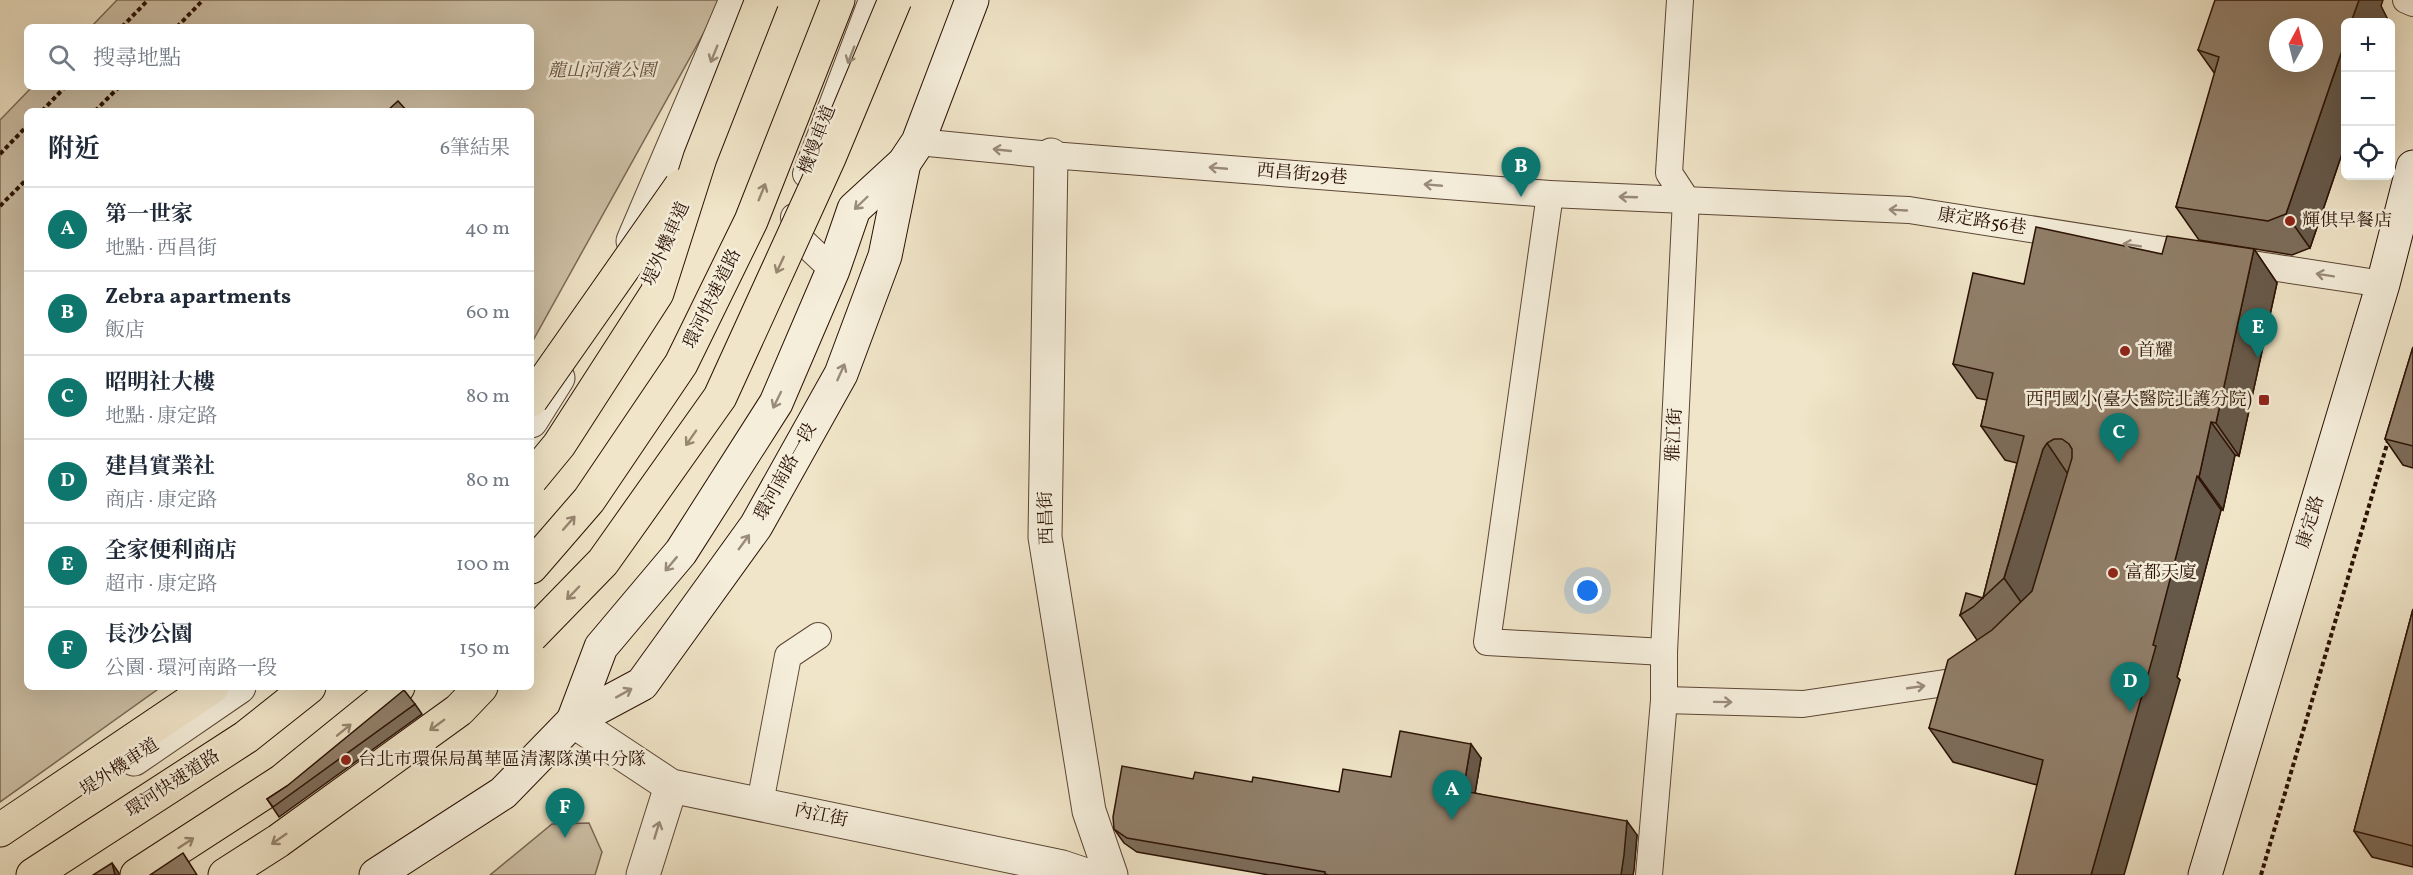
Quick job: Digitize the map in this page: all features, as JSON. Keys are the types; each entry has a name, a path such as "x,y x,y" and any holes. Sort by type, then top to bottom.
{"highway":[{"path":"534,475 559,445 657,293 700,158 762,0"},
{"name":"環河快速道路","path":"534,564 589,500 681,364 751,221 838,0"},
{"path":"534,633 603,562 720,397 829,158 895,0"},
{"path":"534,396 700,158"},
{"path":"0,830 208,690"},
{"name":"環河快速道路","path":"33,875 246,737 305,690"},
{"path":"137,875 282,781 394,690"},
{"path":"225,875 278,841 459,710 478,690"}],"street":[{"name":"堤外機車道","path":"534,416 614,284 736,0"},
{"name":"堤外機車道","path":"534,467 557,441 639,308 771,0"},
{"name":"環河南路一段","path":"376,875 502,793 573,722 642,684 756,526 841,374 885,256 911,152 972,0"},
{"name":"環河南路一段","path":"573,722 601,647 681,552 776,404 833,270 854,209 911,152"},
{"name":"西昌街","path":"1050,155 1045,537 1089,811 1111,875"},
{"name":"康定路","path":"2205,875 2383,284 2413,167"},
{"name":"堤外機車道","path":"0,848 235,690"},
{"name":"堤外機車道","path":"24,875 241,732 293,690"},
{"name":"內江街","path":"573,722 671,786 1050,864 1086,875"},
{"path":"644,875 671,786"}],"lane":[{"name":"機慢車道","path":"833,270 798,237 793,207 872,0"},
{"path":"1680,0 1669,173 1686,199"},
{"path":"2406,0 2413,3"},
{"name":"西昌街29巷","path":"911,152 1050,155 1550,194 1686,199"},
{"path":"1550,194 1487,642 1664,652"},
{"name":"康定路56巷","path":"1686,199 1909,210 2383,284"},
{"name":"雅江街","path":"1649,875 1664,700 1664,652 1686,199"},
{"path":"760,803 788,656 818,636"},
{"path":"1664,700 1803,704 1965,680 1990,663"}],"path":[{"path":"125,24 148,0"},
{"path":"180,24 202,0"},
{"path":"45,108 62,90"},
{"path":"98,108 116,90"},
{"path":"0,154 24,129"},
{"path":"0,206 24,182"},
{"path":"2261,875 2390,435"}],"green space":[{"name":"龍山河濱公園","path":"117,0 722,0 534,339 534,108 24,108 24,690 157,690 0,802 0,120 29,90 534,90 534,24 94,24"},
{"path":"589,823 602,852 595,875 490,875 552,824"}],"building":[{"path":"2215,0 2359,0 2352,18 2341,18 2341,54 2286,214 2268,221 2176,207 2219,57 2198,50"},
{"path":"398,101 404,108 390,108"},
{"path":"2036,227 2162,254 2167,236 2254,249 2216,423 2211,422 2199,477 2197,476 2153,645 2156,646 2091,875 2015,875 2043,760 1929,728 1948,660 1992,630 2032,591 2072,458 2072,449 2062,439 2054,439 2043,449 2004,578 1983,598 2024,436 1981,426 1993,373 1953,364 1973,273 2024,284"},
{"path":"2413,347 2413,446 2385,439"},
{"path":"1966,593 1983,598 1973,607 1960,615"},
{"path":"2413,609 2413,846 2354,831"},
{"path":"404,690 415,704 273,807 267,799 287,786"},
{"path":"1400,731 1471,744 1463,791 1627,821 1621,875 1329,875 1325,872 1127,838 1114,829 1113,817 1122,766 1193,779 1195,772 1252,782 1253,777 1339,792 1343,769 1391,777"},
{"path":"183,853 197,875 150,875"},
{"path":"112,863 115,875 93,875"}],"place":[{"name":"Zebra apartments","path":"1521,197"},
{"name":"輝倛早餐店","path":"2290,221"},
{"name":"首耀","path":"2125,351"},
{"name":"全家便利商店","path":"2258,358"},
{"name":"西門國小(臺大醫院北護分院)","path":"2264,400"},
{"name":"昭明社大樓","path":"2119,463"},
{"name":"富都天廈","path":"2113,573"},
{"name":"建昌實業社","path":"2130,712"},
{"name":"台北市環保局萬華區清潔隊漢中分隊","path":"346,760"},
{"name":"第一世家","path":"1452,820"},
{"name":"長沙公園","path":"565,838"}]}
